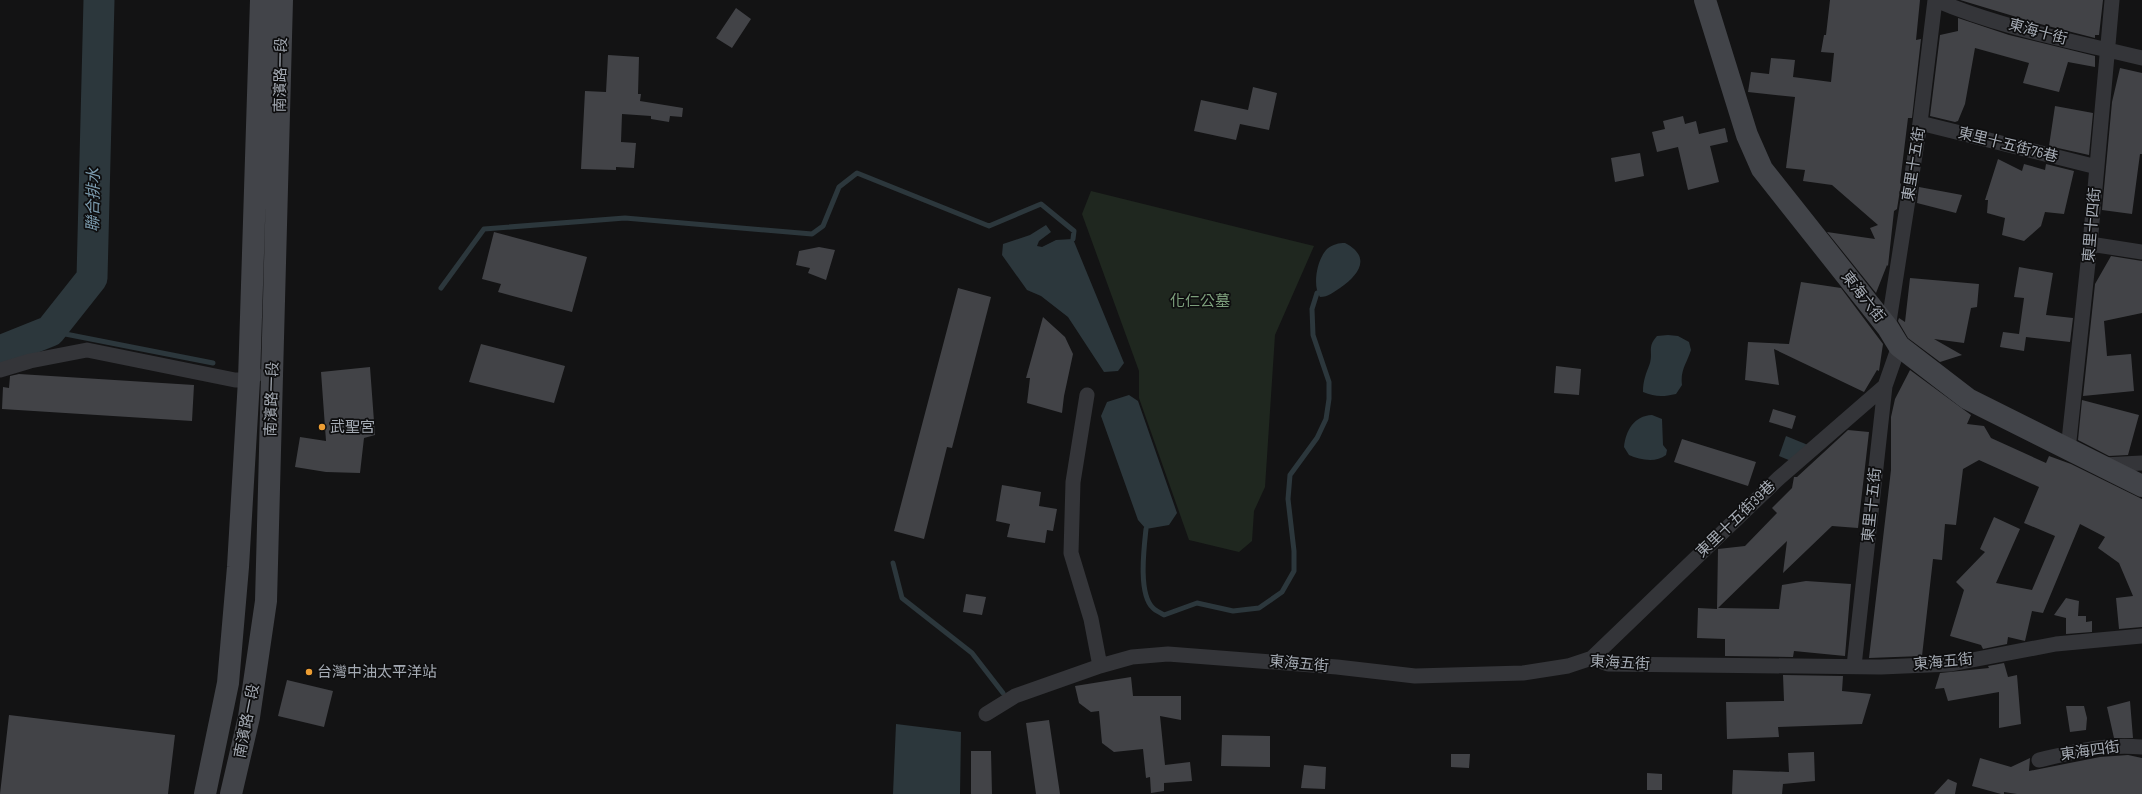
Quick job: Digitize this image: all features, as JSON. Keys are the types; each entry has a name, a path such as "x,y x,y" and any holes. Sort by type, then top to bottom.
{"main road":[{"name":"南濱路一段","path":"205,794 228,683 238,567 249,380 261,0"},
{"name":"南濱路一段","path":"231,794 249,717 266,601 274,361 282,0"},
{"name":"東海六街","path":"1706,0 1747,135 1762,169 1893,337 1968,399 2142,486"}],"street":[{"name":"東里十五街","path":"1854,666 1885,386 1893,337 1936,0"},
{"name":"東海十街","path":"1936,0 1956,9 2142,58"},
{"name":"東里十四街","path":"2068,450 2090,244 2112,0"},
{"name":"東里十五街76巷","path":"1920,123 2097,167"},
{"path":"2090,244 2142,252"},
{"path":"0,370 30,361 87,350 235,380 249,380 274,361"},
{"name":"東里十五街39巷","path":"1592,658 1779,478 1885,386"},
{"path":"1087,395 1073,482 1071,553 1091,619 1100,666"},
{"path":"2103,466 2142,463"},
{"name":"東海五街","path":"986,714 1015,696 1100,666 1132,657 1168,654 1336,667 1415,676 1468,676 1523,673 1568,666 1592,658 1608,664 1854,666 1951,664 2056,644 2142,636"},
{"name":"東海四街","path":"2039,760 2080,750 2115,745 2142,747"}],"green space":[{"name":"化仁公墓","path":"1091,191 1314,246 1275,335 1265,487 1254,511 1252,541 1239,552 1189,540 1139,398 1139,371 1082,214"}],"shaded area":[{"path":"1046,225 1051,232 1039,241 1037,246 1042,247 1056,240 1073,239 1124,363 1118,371 1104,372 1068,317 1041,296 1027,290 1002,255 1003,244 1030,235"},
{"path":"1340,243 1345,243 1353,248 1358,254 1360,266 1357,272 1347,283 1328,295 1320,297 1316,286 1316,280 1318,266 1321,259 1329,247"},
{"path":"1657,336 1678,336 1689,342 1691,350 1683,371 1682,385 1676,394 1655,396 1643,392 1644,380 1651,359 1652,343"},
{"path":"1129,395 1138,401 1177,513 1169,525 1146,529 1138,520 1101,416 1107,402"},
{"path":"1652,415 1662,419 1663,445 1667,450 1666,455 1662,458 1648,460 1629,455 1624,447 1629,430 1640,418"},
{"path":"1786,436 1808,445 1791,461 1779,456"},
{"path":"896,724 961,732 960,794 893,794"}],"building":[{"path":"1830,0 1920,0 1916,40 1921,39 1912,118 1908,118 1901,184 1897,209 1894,211 1888,266 1887,265 1876,293 1827,232 1875,239 1870,228 1878,225 1832,185 1803,181 1805,170 1786,168 1795,97 1748,92 1751,72 1769,74 1771,58 1795,60 1793,77 1831,82 1834,53 1821,52 1824,35 1826,35"},
{"path":"1960,0 2103,0 2099,35 2095,35 2095,38 2040,24"},
{"path":"736,8 751,19 732,48 716,38"},
{"path":"1958,18 2009,35 2095,56 2095,67 2068,62 2059,92 2023,83 2029,63 1975,48 1965,104 1958,121 1955,122 1930,116 1940,35 1958,31"},
{"path":"608,55 639,57 638,94 641,94 640,101 683,108 682,117 670,116 669,122 651,119 651,116 622,114 621,142 636,143 634,168 616,167 616,170 581,169 585,91 606,92"},
{"path":"2120,68 2142,73 2142,154 2140,154 2132,214 2102,210 2112,102"},
{"path":"1253,87 1277,93 1269,130 1240,124 1236,140 1194,131 1201,100 1248,110"},
{"path":"2055,106 2093,113 2089,155 2049,146"},
{"path":"1683,116 1685,124 1696,121 1699,134 1725,128 1728,142 1710,146 1719,182 1688,190 1678,147 1657,152 1652,132 1665,129 1663,121"},
{"path":"1640,153 1644,176 1615,182 1611,158"},
{"path":"1998,159 2022,171 2024,164 2045,170 2046,164 2074,171 2064,214 2045,212 2041,226 2024,241 2002,235 2005,218 1987,213 1988,200 1985,200"},
{"path":"1919,187 1962,195 1956,213 1917,203"},
{"path":"494,232 587,257 572,312 498,292 501,284 482,279"},
{"path":"819,247 835,250 826,280 808,273 810,268 796,265 799,251"},
{"path":"2111,256 2142,261 2142,313 2104,321 2107,356 2131,354 2134,391 2083,396 2095,284"},
{"path":"2019,267 2053,273 2046,315 2073,318 2070,342 2026,337 2024,351 2000,347 2003,332 2019,334 2024,298 2014,297"},
{"path":"1910,278 1979,284 1977,307 1971,308 1964,343 1934,339 1962,355 1940,362 1908,338 1898,321 1899,318 1905,322"},
{"path":"1801,282 1841,288 1883,344 1879,371 1877,370 1864,392 1774,349 1779,385 1745,380 1748,342 1789,344"},
{"path":"958,288 991,297 952,448 947,447 924,539 894,531"},
{"path":"1043,317 1065,337 1073,354 1062,413 1027,403 1030,378 1026,378"},
{"path":"481,344 565,366 554,403 469,382"},
{"path":"1556,366 1581,369 1579,395 1554,393"},
{"path":"370,367 375,435 364,438 360,473 326,472 295,467 300,437 326,441 321,372"},
{"path":"1910,370 1971,415 1967,424 1984,426 1991,438 2046,463 2049,456 2071,464 2142,499 2142,627 2119,629 2116,598 2133,596 2119,563 2098,548 2105,537 2080,524 2043,613 2032,611 2025,641 2008,637 2007,644 1983,649 1981,645 1950,636 1964,590 1956,582 1985,552 1980,549 1994,517 2020,529 1996,583 2032,590 2055,536 2024,523 2039,487 1979,460 1963,469 1956,525 1945,524 1942,560 1933,559 1922,656 1869,658 1891,470 1891,417 1895,399"},
{"path":"19,374 194,385 192,421 2,409 3,387 9,388 10,376"},
{"path":"2082,400 2139,415 2128,455 2109,456 2078,440"},
{"path":"1773,409 1796,416 1792,429 1769,422"},
{"path":"1848,430 1869,432 1858,528 1832,526 1783,573 1787,541 1718,608 1779,609 1782,585 1806,581 1851,584 1845,656 1794,651 1793,657 1725,656 1725,639 1697,638 1698,608 1717,609 1718,549 1745,546 1777,513 1772,508 1792,488 1794,477 1797,477"},
{"path":"1682,439 1756,462 1748,486 1674,462"},
{"path":"1002,485 1041,492 1039,506 1057,509 1053,531 1047,530 1045,543 1007,537 1010,524 996,521"},
{"path":"966,594 986,597 982,615 963,612"},
{"path":"2066,598 2079,601 2078,616 2086,616 2086,622 2092,621 2092,632 2066,634 2066,618 2054,615"},
{"path":"2004,663 2008,677 2017,675 2021,724 1999,728 1999,692 1948,701 1944,688 1935,689 1940,673 1989,668 1988,666"},
{"path":"1783,675 1843,676 1842,691 1871,694 1862,724 1778,727 1779,737 1727,739 1726,702 1784,701"},
{"path":"1131,677 1133,696 1181,696 1181,720 1160,716 1165,765 1190,762 1192,781 1164,783 1164,791 1151,793 1150,777 1146,778 1143,749 1114,752 1102,743 1099,711 1091,712 1079,703 1075,686"},
{"path":"287,680 333,691 324,727 278,716"},
{"path":"2130,701 2133,738 2114,738 2107,707"},
{"path":"2066,706 2084,706 2087,718 2086,730 2070,732"},
{"path":"9,715 175,735 168,794 0,794"},
{"path":"1049,720 1060,794 1036,794 1026,723"},
{"path":"1222,735 1270,736 1270,767 1221,766"},
{"path":"971,751 991,751 992,794 971,794"},
{"path":"1814,752 1815,781 1783,784 1782,794 1732,794 1733,770 1789,772 1788,753"},
{"path":"1451,754 1470,754 1469,768 1451,767"},
{"path":"2128,755 2142,758 2142,794 2017,794 2004,792 2004,794 2001,794 1972,786 1980,758 2011,767 2030,758 2029,771 2100,757"},
{"path":"1304,765 1326,767 1325,789 1301,788"},
{"path":"1647,773 1662,774 1662,790 1647,790"},
{"path":"1948,779 1957,783 1955,794 1934,794"}],"waterway":[{"name":"聯合排水","path":"0,351 50,331 92,278 99,0"},
{"path":"441,288 484,229 625,218 812,234 823,226 839,187 857,173 989,226 1041,204 1074,231 1073,239"},
{"path":"1146,529 1143,570 1145,592 1148,601 1153,608 1164,615 1197,603 1233,611 1259,608 1282,592 1294,571 1294,551 1288,499 1290,475 1317,438 1326,419 1329,399 1329,382 1313,335 1312,309 1317,293"},
{"path":"50,331 213,363"},
{"path":"893,563 902,598 972,653 1003,693"}],"place":[{"name":"武聖宮","path":"322,427"},
{"name":"台灣中油太平洋站","path":"309,672"}]}
